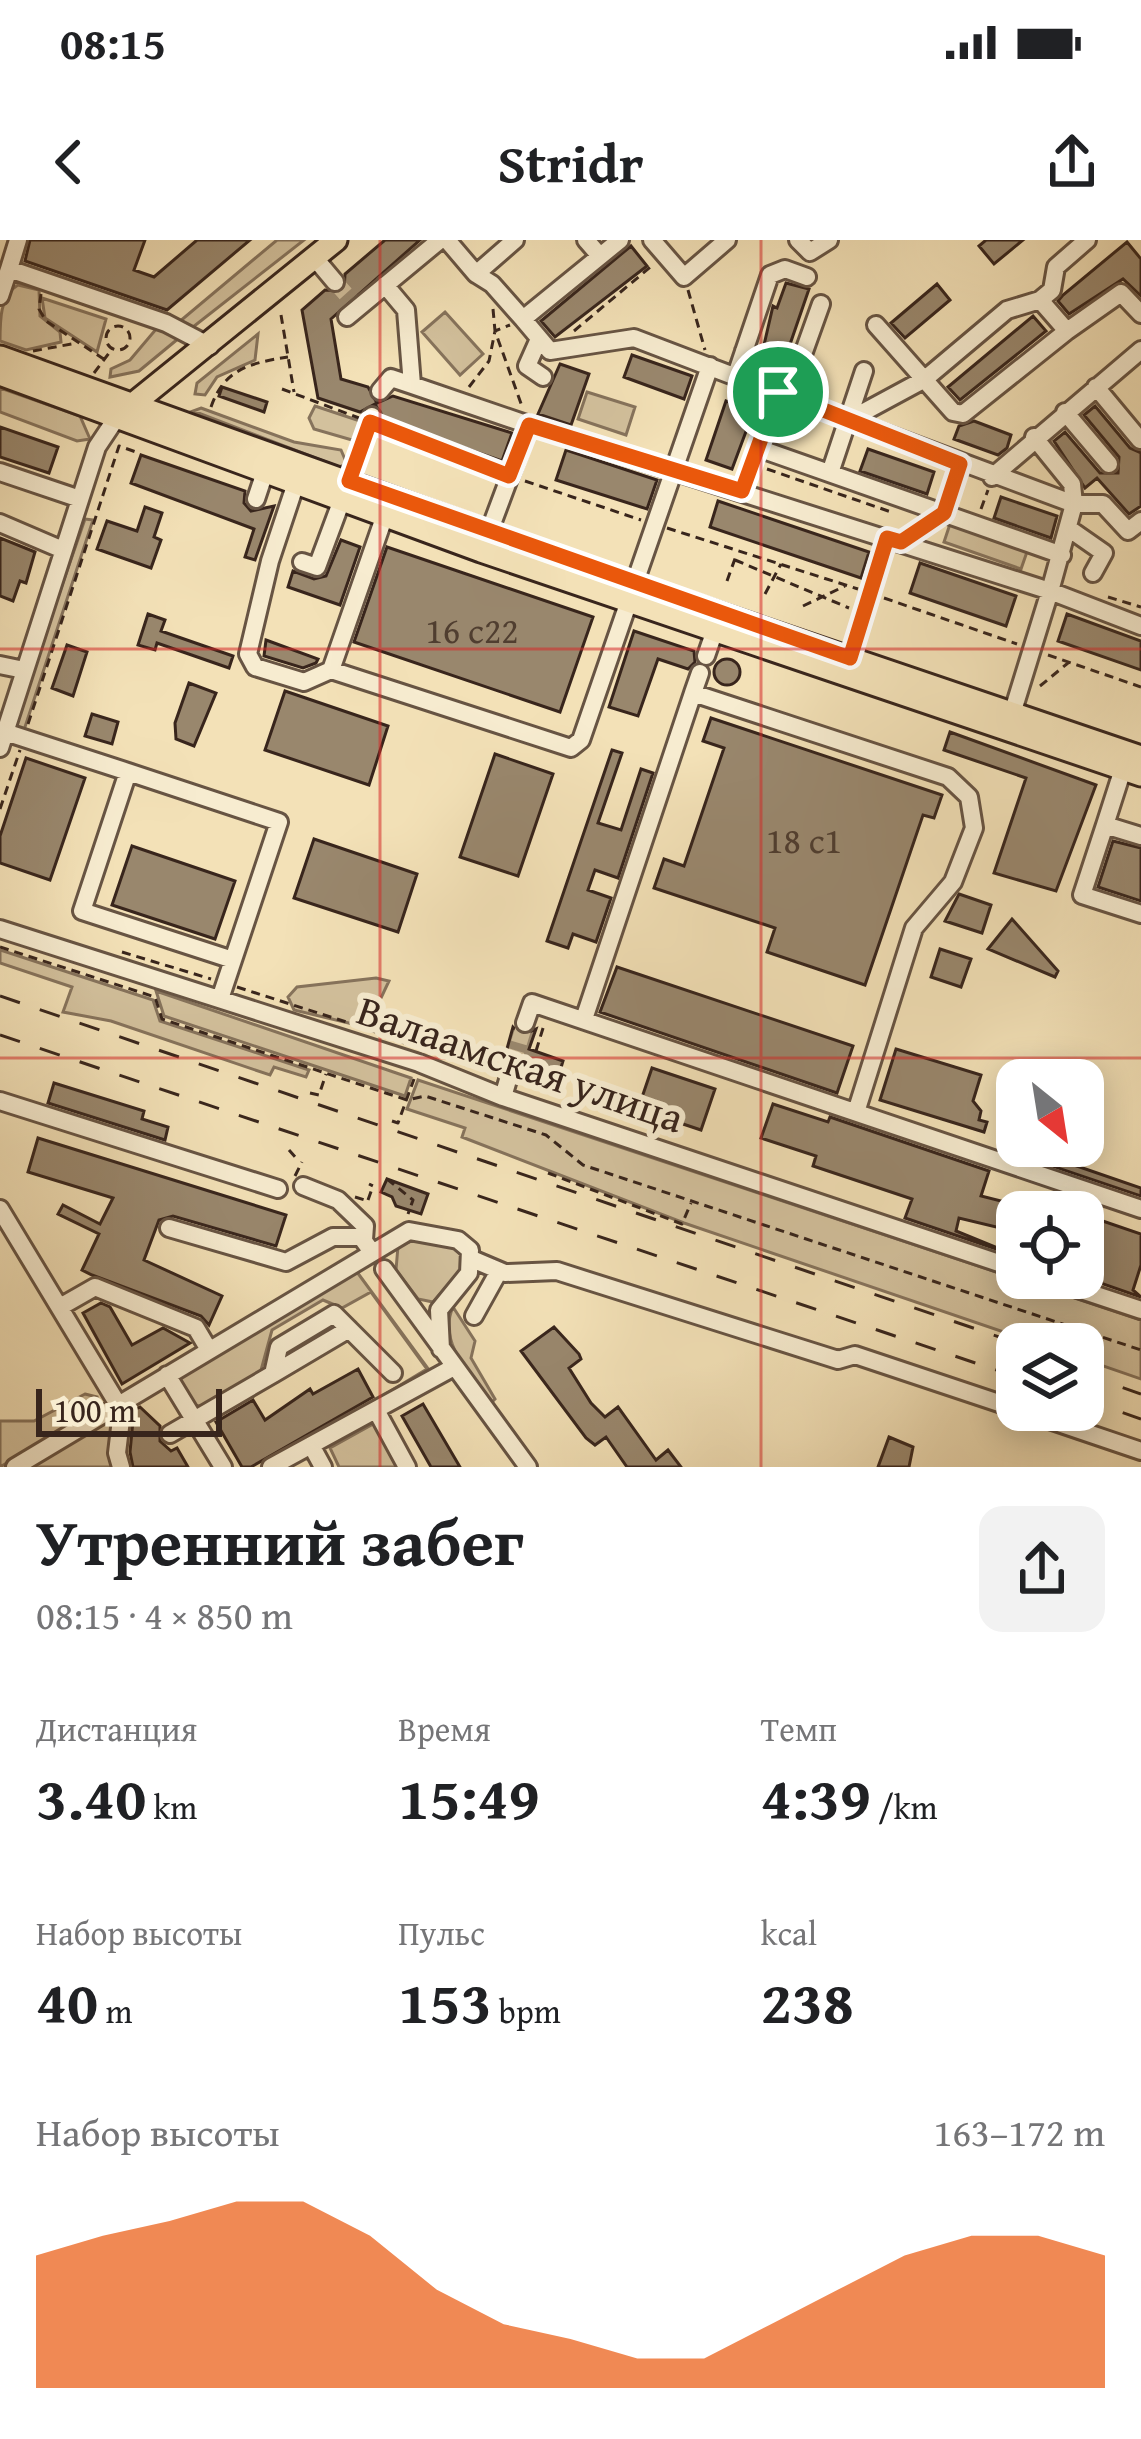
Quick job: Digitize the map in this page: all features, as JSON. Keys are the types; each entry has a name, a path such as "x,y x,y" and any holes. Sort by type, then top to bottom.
{"main road":[{"path":"126,411 336,240"},
{"path":"0,357 266,469 346,489 389,513 631,593 850,658 1012,714 1135,767"},
{"path":"0,374 126,411 346,489 488,532 716,630 1135,767"}],"street":[{"path":"0,296 18,240"},
{"path":"352,309 444,240 544,345"},
{"path":"484,279 515,240"},
{"path":"586,240 600,256"},
{"path":"523,320 620,240"},
{"path":"652,240 684,277 727,240"},
{"path":"798,240 811,252 829,240"},
{"path":"849,420 925,379 1007,310 1040,300 1052,290 1056,267 1087,240"},
{"path":"314,257 335,282"},
{"path":"9,269 166,323 210,346"},
{"path":"736,375 770,275 785,269 807,277"},
{"path":"385,285 406,310 412,385"},
{"path":"876,325 953,412 968,414 1067,331 1121,293 1141,314"},
{"path":"1040,300 1067,331"},
{"path":"744,351 797,371 821,304"},
{"path":"543,377 527,366 544,345 634,338 992,477 1074,504 1103,504 1128,531 1141,521"},
{"path":"992,477 1141,350"},
{"path":"297,480 270,561 248,658 255,667 299,682 331,670 572,748 581,740 710,366"},
{"path":"830,473 864,371"},
{"path":"380,391 391,378 1050,591 1141,626"},
{"path":"1096,387 1140,440"},
{"path":"742,491 778,392"},
{"path":"126,411 102,435 3,740 24,738 279,822 223,991"},
{"path":"1065,412 1108,464"},
{"path":"302,562 317,567 371,419"},
{"path":"488,532 529,425"},
{"path":"1012,714 1071,530 1074,504 1072,484 1034,437"},
{"path":"755,455 830,473 850,488 912,502 1062,555"},
{"path":"944,513 960,464"},
{"path":"256,500 266,469"},
{"path":"0,472 80,499"},
{"path":"331,670 389,513"},
{"path":"349,634 389,513"},
{"path":"0,523 63,550"},
{"path":"1071,530 1103,551 1094,574"},
{"path":"850,658 887,538"},
{"path":"584,1018 716,630"},
{"path":"0,665 25,670"},
{"path":"693,693 948,777 969,796 974,828 952,882 914,928 856,1109"},
{"path":"1135,767 1105,825 1082,895 1141,914"},
{"path":"128,772 82,910 233,960"},
{"path":"1105,825 1141,836"},
{"name":"Валаамская улица","path":"0,928 223,991 502,1097 996,1262"},
{"path":"525,1023 532,1003 584,1018 1141,1208"},
{"path":"502,1097 519,1073"},
{"path":"0,1101 278,1189"},
{"path":"303,1186 338,1200 365,1226 364,1251"},
{"path":"0,1209 118,1405 122,1467"},
{"path":"169,1228 286,1262 333,1237 364,1251 384,1269 529,1467"},
{"path":"15,1467 364,1251 417,1232 458,1240 472,1259 499,1271 557,1270 838,1360 855,1355 996,1401"},
{"path":"384,1269 396,1237"},
{"path":"441,1349 440,1310 469,1273 472,1259"},
{"path":"474,1316 499,1271"},
{"path":"60,1306 95,1287 196,1328 209,1350"},
{"path":"1104,1298 1141,1310"},
{"path":"170,1434 273,1374 279,1347 334,1314 393,1373"},
{"path":"271,1467 454,1367"},
{"path":"167,1375 223,1467"},
{"path":"376,1410 407,1467"},
{"path":"1083,1431 1141,1451"},
{"path":"311,1445 323,1467"}],"path":[{"path":"544,345 665,255"},
{"path":"684,277 710,366"},
{"path":"484,279 494,331 529,425"},
{"path":"43,290 40,314 105,360"},
{"path":"281,315 295,394"},
{"path":"494,331 523,320"},
{"path":"93,375 112,349 129,344 123,327 106,332 112,349"},
{"path":"458,401 489,361 494,331"},
{"path":"24,352 79,342"},
{"path":"211,406 223,378 246,364 288,357"},
{"path":"282,389 371,419 509,476 847,585 1141,687"},
{"path":"0,809 119,446 136,452"},
{"path":"755,455 850,488 908,517 912,502"},
{"path":"976,524 992,477"},
{"path":"842,514 850,488"},
{"path":"727,580 738,551"},
{"path":"735,560 863,613"},
{"path":"765,594 781,565"},
{"path":"803,606 847,585"},
{"path":"1040,686 1069,662"},
{"path":"0,947 155,997 162,1019 407,1100 425,1096 546,1135 583,1166 1141,1350"},
{"path":"112,949 223,991 519,1073"},
{"path":"536,1052 550,1008"},
{"path":"310,1093 320,1096 326,1073"},
{"path":"396,1121 414,1079"},
{"path":"290,1150 298,1160"},
{"path":"548,1173 682,1224 692,1202"},
{"path":"387,1179 412,1200 408,1214"}],"shaded area":[{"path":"277,240 304,240 193,327 179,322"},
{"path":"18,285 39,290 40,316 60,332 61,342 26,350 0,341 4,302"},
{"path":"42,298 106,319 97,352 45,318"},
{"path":"445,312 483,354 460,375 422,332"},
{"path":"157,328 179,338 139,371 110,377 111,369 130,360"},
{"path":"258,334 255,360 217,377 205,395 195,394 197,383"},
{"path":"0,388 80,416 90,439 77,441 0,412"},
{"path":"587,392 635,407 626,435 578,419"},
{"path":"315,406 366,423 352,440 314,429 309,418"},
{"path":"201,408 294,442 341,450 347,464 339,467 193,411"},
{"path":"85,519 93,520 24,730 13,727"},
{"path":"951,521 1028,549 1021,569 944,542"},
{"path":"0,950 153,1000 160,1021 309,1070 306,1077 274,1067 270,1075 111,1021 63,1012 72,987 0,963"},
{"path":"376,978 389,981 372,1017 375,1023 396,1030 404,1043 357,1025 294,1010 288,997 297,987"},
{"path":"156,991 411,1078 405,1096 164,1016"},
{"path":"418,1080 996,1272 996,1299 1078,1299 1141,1320 1141,1379 1104,1366 1104,1323 996,1323 996,1329 684,1223 462,1137 465,1128 407,1109"},
{"path":"417,1239 454,1248 463,1257 461,1270 433,1302 418,1299 396,1270 398,1246"},
{"path":"357,1272 429,1370 428,1372 379,1398 427,1369 371,1292 342,1308 323,1300 272,1330 260,1374 202,1407 192,1404 180,1387 182,1376"},
{"path":"453,1307 475,1341 471,1358 495,1399 492,1402 453,1346 449,1320"},
{"path":"85,1394 97,1397 97,1410 0,1467 0,1421 34,1421"},
{"path":"111,1418 118,1467 24,1467"},
{"path":"375,1423 401,1467 339,1467 330,1448"}],"building":[{"path":"30,240 145,240 134,270 154,277 197,240 250,240 167,310 25,261"},
{"path":"385,240 420,240 331,319 341,379 368,387 377,403 393,396 512,433 502,461 384,420 375,404 360,412 318,398 302,310 325,290 344,291 345,274"},
{"path":"986,240 1023,240 994,264 979,246"},
{"path":"1127,242 1141,259 1141,296 1123,279 1069,314 1058,301"},
{"path":"631,246 647,266 555,337 541,321"},
{"path":"786,283 809,289 787,353 764,345 773,306 777,308"},
{"path":"937,284 950,300 905,338 891,323"},
{"path":"1033,316 1046,331 960,400 948,387"},
{"path":"632,355 692,376 684,399 624,377"},
{"path":"560,364 589,374 571,425 538,414"},
{"path":"222,387 267,402 264,412 219,396"},
{"path":"726,401 754,410 732,469 706,460"},
{"path":"1095,406 1130,448 1141,453 1141,506 1129,514 1097,478 1085,488 1054,441 1065,432 1100,473 1118,473 1119,457 1084,415"},
{"path":"974,421 1011,435 1007,448 998,455 954,439 959,426"},
{"path":"0,427 58,447 49,473 0,457"},
{"path":"868,449 934,472 927,494 860,471"},
{"path":"566,450 657,480 647,509 556,480"},
{"path":"141,455 245,491 244,503 251,511 274,506 255,560 245,557 254,529 131,483"},
{"path":"1001,497 1057,516 1051,538 994,518"},
{"path":"718,501 869,552 861,578 710,527"},
{"path":"145,507 162,513 154,537 161,540 151,568 97,549 107,521 137,531"},
{"path":"0,538 35,552 26,583 20,581 13,601 0,596"},
{"path":"341,540 360,547 340,605 288,587 293,571 314,579 326,576"},
{"path":"387,547 593,617 560,712 354,642"},
{"path":"920,563 1016,596 1006,626 910,593"},
{"path":"148,614 165,620 161,631 233,656 229,668 157,643 155,650 138,645"},
{"path":"1067,614 1141,641 1141,670 1058,641"},
{"path":"634,631 694,651 695,662 688,669 658,659 638,716 609,707"},
{"path":"266,640 318,659 303,668 264,656"},
{"path":"67,645 87,652 73,696 52,688"},
{"path":"727,659 740,672 727,685 714,672"},
{"path":"189,683 216,693 194,746 176,739 175,723"},
{"path":"285,691 388,726 369,785 265,750"},
{"path":"92,714 118,722 112,744 85,736"},
{"path":"711,718 942,795 934,818 923,815 865,985 767,952 775,928 654,888 664,859 684,866 724,748 703,741"},
{"path":"950,732 1096,785 1056,891 994,873 1026,778 944,750"},
{"path":"612,750 622,753 598,823 621,830 641,769 653,773 618,878 595,870 588,890 611,898 596,942 573,934 568,948 547,941"},
{"path":"495,754 553,774 518,876 460,857"},
{"path":"26,758 85,778 50,880 0,863 0,836"},
{"path":"314,839 417,874 398,932 294,898"},
{"path":"1113,841 1141,848 1141,901 1098,887"},
{"path":"132,846 235,881 215,939 112,905"},
{"path":"959,894 991,905 982,933 945,921"},
{"path":"1012,919 1058,971 1055,977 988,949"},
{"path":"940,949 971,959 961,987 931,977"},
{"path":"617,967 853,1046 837,1093 600,1012"},
{"path":"513,1027 522,1035 536,1029 529,1049 563,1061 557,1081 524,1070 517,1054 505,1056"},
{"path":"896,1049 981,1075 973,1101 981,1111 979,1120 987,1122 984,1132 880,1100"},
{"path":"652,1068 715,1089 701,1130 638,1109"},
{"path":"54,1083 144,1111 142,1119 168,1127 165,1140 48,1103"},
{"path":"773,1104 828,1122 830,1117 989,1171 981,1196 996,1200 996,1227 959,1218 956,1231 996,1249 905,1218 912,1199 813,1166 816,1156 761,1138"},
{"path":"38,1138 286,1215 276,1246 173,1216 159,1220 144,1260 222,1296 209,1325 201,1316 92,1275 82,1270 99,1234 58,1214 63,1205 100,1224 113,1198 28,1172"},
{"path":"1055,1167 1080,1167 1141,1188 1141,1196"},
{"path":"387,1179 428,1194 421,1214 396,1206 392,1197 381,1192"},
{"path":"1104,1221 1141,1234 1141,1265 1133,1290 1141,1297 1104,1284"},
{"path":"101,1303 110,1307 132,1345 163,1328 190,1343 122,1384 83,1313"},
{"path":"554,1327 579,1354 581,1359 569,1368 591,1403 605,1417 618,1407 656,1460 668,1450 681,1467 627,1467 606,1437 595,1445 586,1438 521,1351"},
{"path":"358,1369 373,1397 251,1467 242,1467 216,1422 253,1400 265,1420 310,1389 313,1394"},
{"path":"423,1404 460,1467 431,1467 402,1416"},
{"path":"140,1407 160,1426 160,1441 171,1451 177,1448 188,1467 133,1467 134,1410"},
{"path":"889,1437 913,1447 909,1467 878,1467"}],"tunnel":[{"path":"335,282 352,301"},
{"path":"512,1066 525,1023"}],"railway":[{"path":"0,996 996,1336"},
{"path":"0,1035 996,1370"},
{"path":"1104,1381 1141,1394"},
{"path":"1104,1406 1141,1419"}],"route":[{"path":"778,392 960,464 944,513 901,542 887,538 850,658 634,586 349,481 370,422 509,476 529,425 742,491 778,392"}]}
